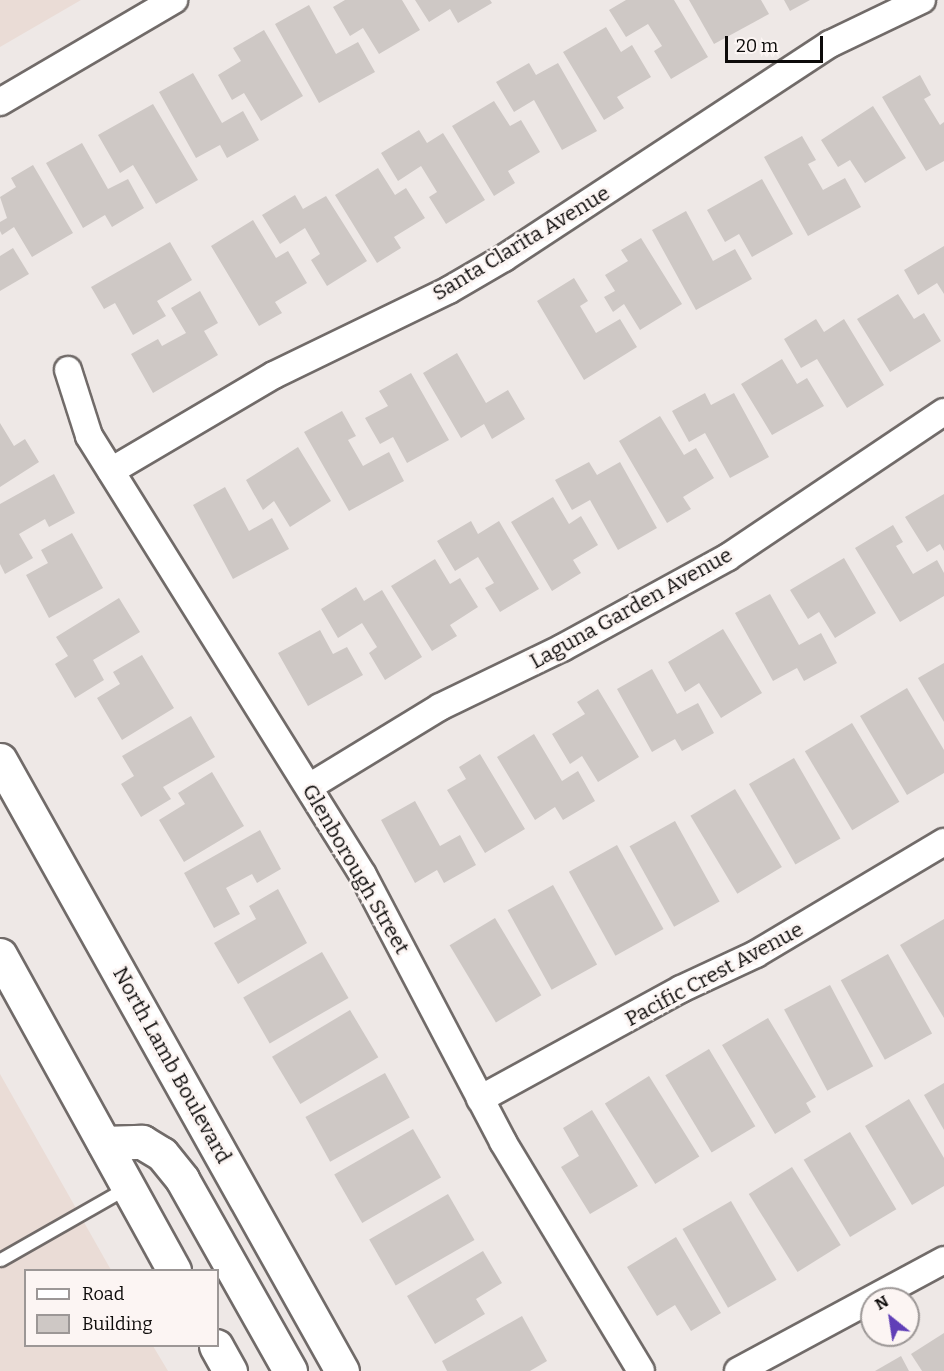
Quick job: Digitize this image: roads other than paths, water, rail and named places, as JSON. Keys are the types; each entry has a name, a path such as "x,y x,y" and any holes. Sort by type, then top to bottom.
{"main road":[{"name":"North Lamb Boulevard","path":"0,760 342,1371"},
{"path":"0,955 173,1269"},
{"path":"104,1143 142,1142 162,1154 182,1179 290,1371"},
{"path":"217,1347 230,1371"}],"street":[{"path":"0,102 174,0"},
{"name":"Santa Clarita Avenue","path":"111,471 274,375 449,290 504,258 830,44 922,0"},
{"name":"Glenborough Street","path":"68,370 79,412 111,471 363,875 480,1099 641,1371"},
{"name":"Laguna Garden Avenue","path":"309,787 440,708 562,648 728,556 944,412"},
{"name":"Pacific Crest Avenue","path":"480,1099 681,989 788,936 944,842"},
{"path":"738,1371 944,1260"}],"lane":[{"path":"0,1259 128,1187"}]}
